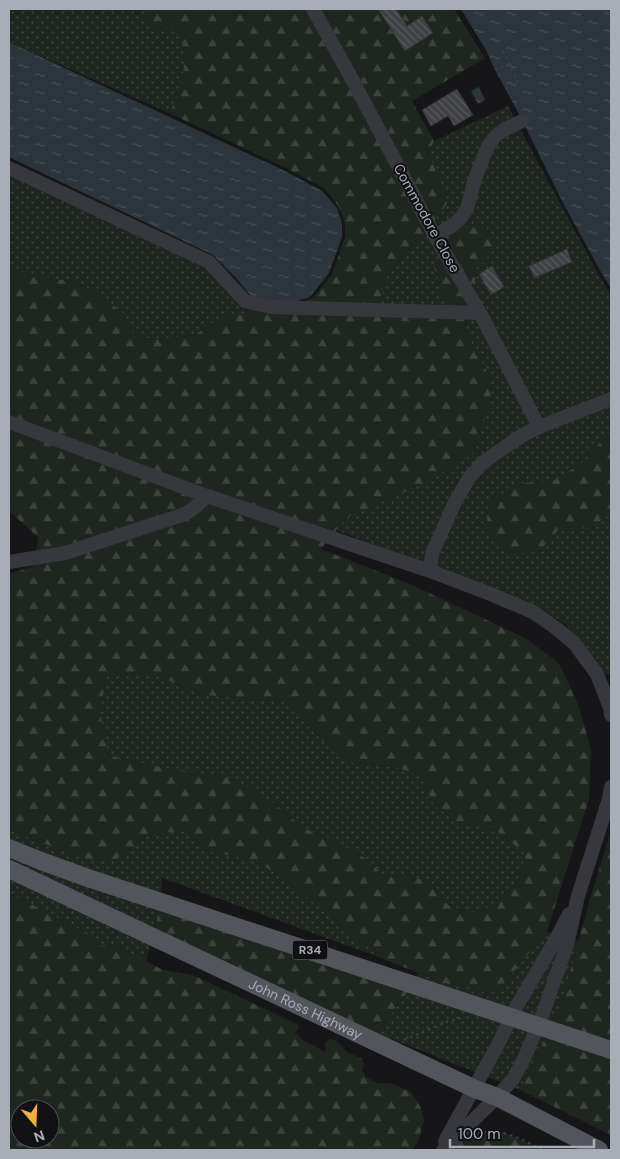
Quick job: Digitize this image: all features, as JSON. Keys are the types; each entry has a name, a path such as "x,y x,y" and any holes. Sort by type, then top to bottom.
{"main road":[{"name":"R34","path":"9,848 88,878 611,1050"},
{"name":"John Ross Highway","path":"9,869 387,1048 473,1088 497,1097 600,1150"}],"street":[{"name":"Commodore Close","path":"313,9 357,87 435,236 480,313 540,427"},
{"path":"435,236 455,224 469,206 473,186 491,141 498,134 522,122"},
{"path":"9,168 209,262 245,301 270,307 480,313"},
{"path":"430,572 432,554 454,504 469,478 482,463 521,436 611,399"},
{"path":"9,422 206,496 488,593 532,612 574,643 597,674 611,715"},
{"path":"9,562 65,553 185,514 206,496"},
{"path":"443,1150 497,1097 513,1079 524,1059 543,1013 567,945 578,896 609,800 611,787"},
{"path":"437,1150 446,1139 501,1039 511,1016 555,941 578,896"}],"path":[{"path":"503,51 520,86"},
{"path":"495,70 509,64"},
{"path":"506,89 518,82"},
{"path":"387,1048 446,1022 464,1017"},
{"path":"473,1135 492,1131 505,1133 543,1150"}],"green space":[{"path":"9,9 146,9 144,13 154,29 175,27 182,38 184,63 182,90 169,113 20,47 9,41"},
{"path":"146,9 454,9 485,58 412,101 434,141 428,152 448,201 441,213 414,242 387,277 379,304 304,305 306,300 313,298 332,274 345,237 345,224 339,207 324,188 169,113 182,90 184,63 182,38 175,27 154,29 142,20"},
{"path":"508,106 611,295 611,673 606,675 582,642 564,623 534,605 336,530 346,518 473,454 491,379 467,335 464,309 379,304 387,277 414,242 441,213 447,201 428,152 434,141"},
{"path":"9,161 211,257 254,302 242,315 227,316 195,335 165,339 141,338 130,331 122,312 86,287 67,279 54,281 44,275 9,271"},
{"path":"471,224 486,226 494,245 486,260 475,269 475,282 482,298 465,304 451,303 439,296 439,281 434,267 451,246 453,238"},
{"path":"9,271 44,275 54,281 67,279 86,287 122,312 130,331 141,338 165,339 195,335 227,315 242,315 251,306 464,315 467,335 491,379 490,407 480,430 473,454 421,485 346,518 321,549 410,584 525,638 559,663 578,704 591,749 589,799 547,932 497,991 443,983 381,958 281,876 253,860 207,851 186,831 149,834 114,861 82,858 9,830 9,574 34,566 38,537 9,511","holes":["107,673 154,674 204,695 285,702 322,740 349,762 396,767 420,775 434,805 457,822 495,830 526,854 517,883 484,911 466,913 444,902 431,883 407,875 383,876 370,861 332,840 303,828 274,803 234,779 150,765 108,755 100,712"]},
{"path":"611,433 611,513 590,528 558,530 544,546 513,556 487,535 488,504 516,483 551,482 581,464"},
{"path":"107,673 154,674 204,695 285,702 322,740 349,762 396,767 420,775 434,805 457,822 495,830 526,854 517,883 484,911 467,913 444,902 431,883 407,875 383,876 370,861 332,840 303,828 274,803 150,765 108,755 100,712"},
{"path":"9,830 82,858 114,861 149,834 186,831 207,851 253,860 281,876 381,958 162,878 159,908 146,962 115,945 96,946 88,934 9,893"},
{"path":"611,831 611,1135 520,1090 560,1008"},
{"path":"9,893 89,934 96,946 115,945 163,970 193,975 297,1024 299,1027 295,1033 325,1053 326,1043 329,1039 337,1041 348,1053 361,1058 364,1064 362,1070 366,1077 378,1083 393,1084 411,1092 421,1108 424,1121 418,1142 412,1150 9,1150"},
{"path":"159,908 408,991 377,1033 155,929"},
{"path":"547,932 579,941 560,1008 520,1090 377,1033 408,991 418,973 443,983 497,991"},
{"path":"493,1131 513,1136 543,1150 452,1150 470,1136"}],"water":[{"path":"461,9 611,9 611,288 563,203 486,50"},
{"path":"9,42 283,170 322,191 337,208 342,224 342,237 329,273 310,297 290,303 272,304 250,295 213,255 9,157"},
{"path":"479,87 485,100 478,104 471,91"}],"building":[{"path":"378,9 396,9 407,26 422,16 433,33 405,51"},
{"path":"457,89 473,115 454,126 448,116 431,126 422,110"},
{"path":"567,249 572,262 534,278 529,266"},
{"path":"492,266 504,287 491,295 479,274"}]}
